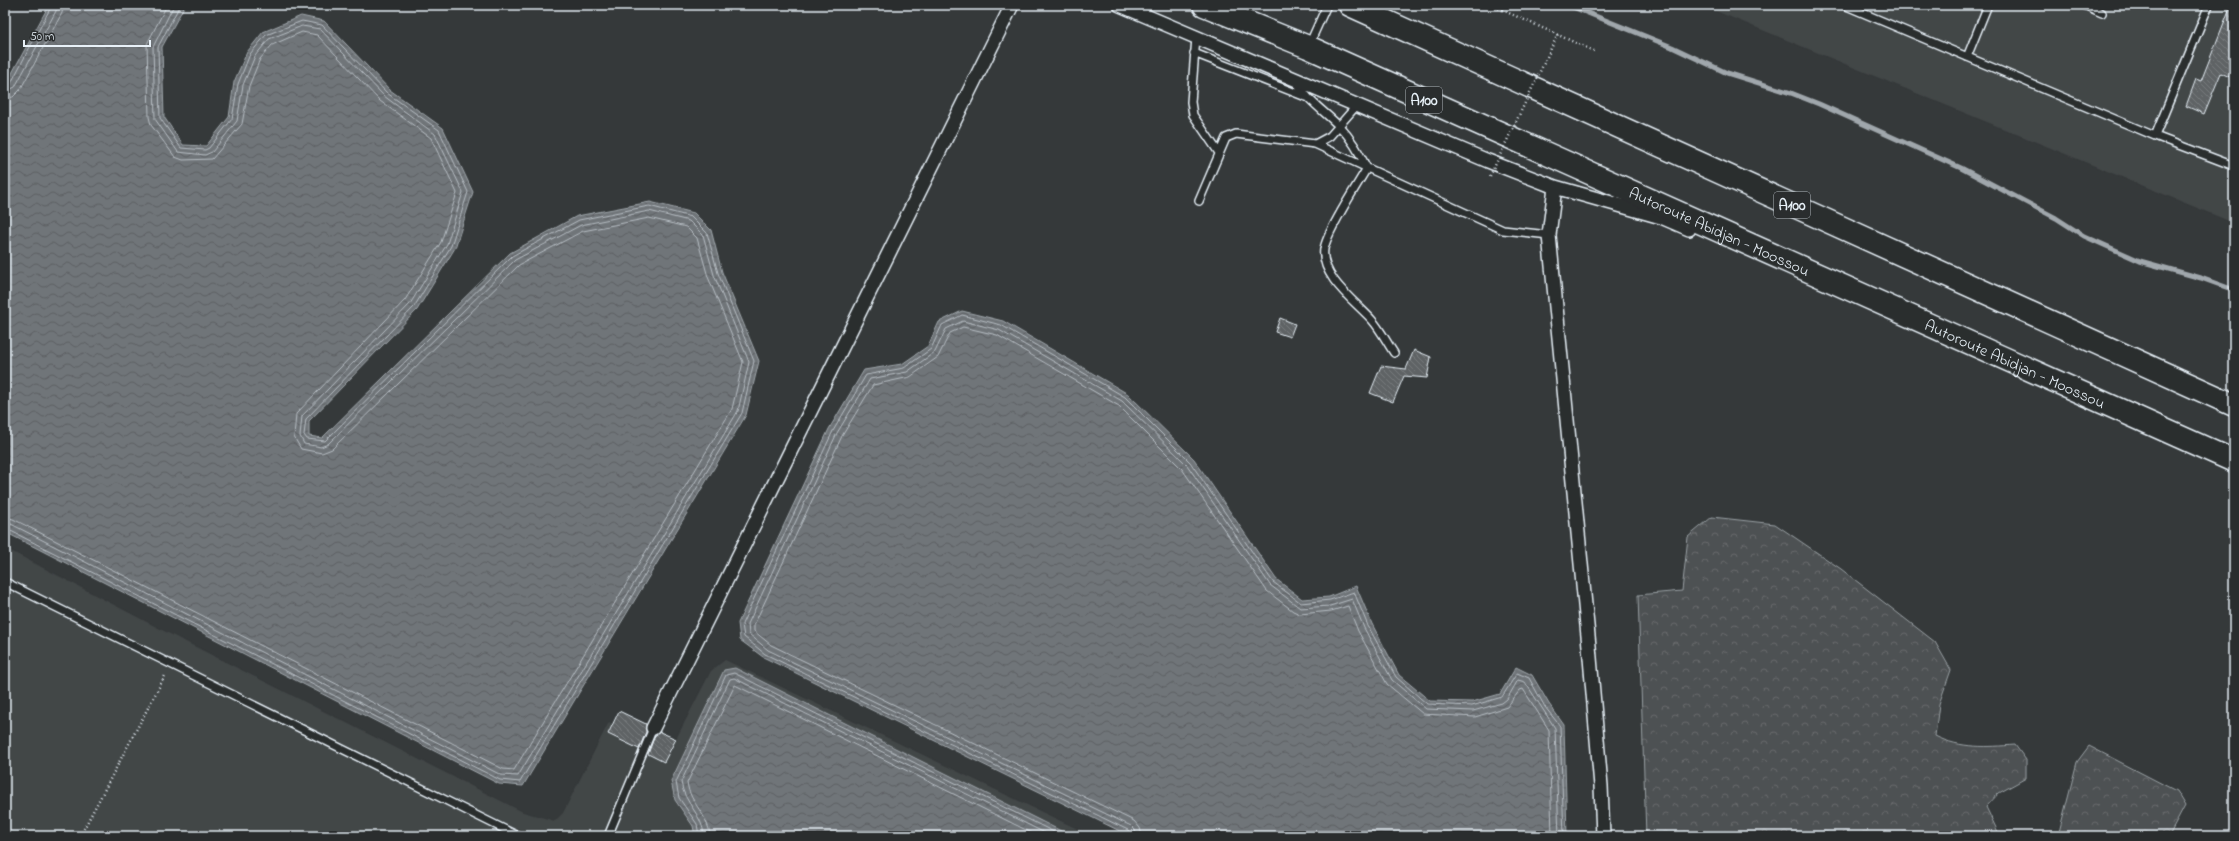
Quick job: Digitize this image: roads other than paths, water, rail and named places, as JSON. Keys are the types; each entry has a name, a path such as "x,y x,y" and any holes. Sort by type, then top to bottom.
{"highway":[{"name":"Autoroute Abidjan - Moossou","path":"1204,5 1308,47 1982,350 2234,461"},
{"name":"A100","path":"1350,5 2234,405"}],"street":[{"path":"654,728 1012,5"},
{"path":"1120,5 1358,104 1488,161 1555,187 1661,217 1893,319 1982,350"},
{"path":"1555,187 1549,235 1589,646 1601,786 1603,836"}],"lane":[{"path":"1308,47 1327,5"},
{"path":"1844,5 2155,136 2234,166"},
{"path":"1967,57 1988,5"},
{"path":"2084,5 2102,13"},
{"path":"2155,136 2209,5"},
{"path":"1196,37 1190,93 1193,115 1219,153"},
{"path":"1194,53 1306,97"},
{"path":"1293,77 1306,97 1340,127 1352,140 1367,168"},
{"path":"1315,144 1330,136 1340,127 1358,104"},
{"path":"1199,201 1226,138 1236,134 1315,144 1503,230 1549,235"},
{"path":"1367,168 1324,249 1325,260 1332,278 1373,321 1394,353"},
{"path":"5,582 518,836"},
{"path":"608,836 654,728"}],"water":[{"path":"49,5 185,5 162,47 164,117 183,145 206,146 229,117 234,82 247,52 263,32 301,16 324,21 390,90 443,128 473,192 455,248 417,310 309,421 309,436 322,438 510,253 577,216 650,202 694,213 711,230 722,272 759,361 746,415 523,786 499,784 5,532 5,86"},
{"path":"962,311 1003,321 1128,394 1194,459 1276,579 1302,599 1329,597 1356,586 1372,624 1399,675 1430,701 1472,702 1500,694 1516,667 1532,675 1549,704 1564,725 1567,836 1130,836 763,657 740,640 738,623 829,429 864,370 902,364 928,346 939,322"},
{"path":"735,668 1071,836 695,836 693,826 675,800 671,781 724,670"}],"waterway":[{"path":"1568,5 1672,47 1727,73 1791,93 1819,104 1961,168 2056,218 2084,236 2140,261 2201,278 2234,290"}]}
